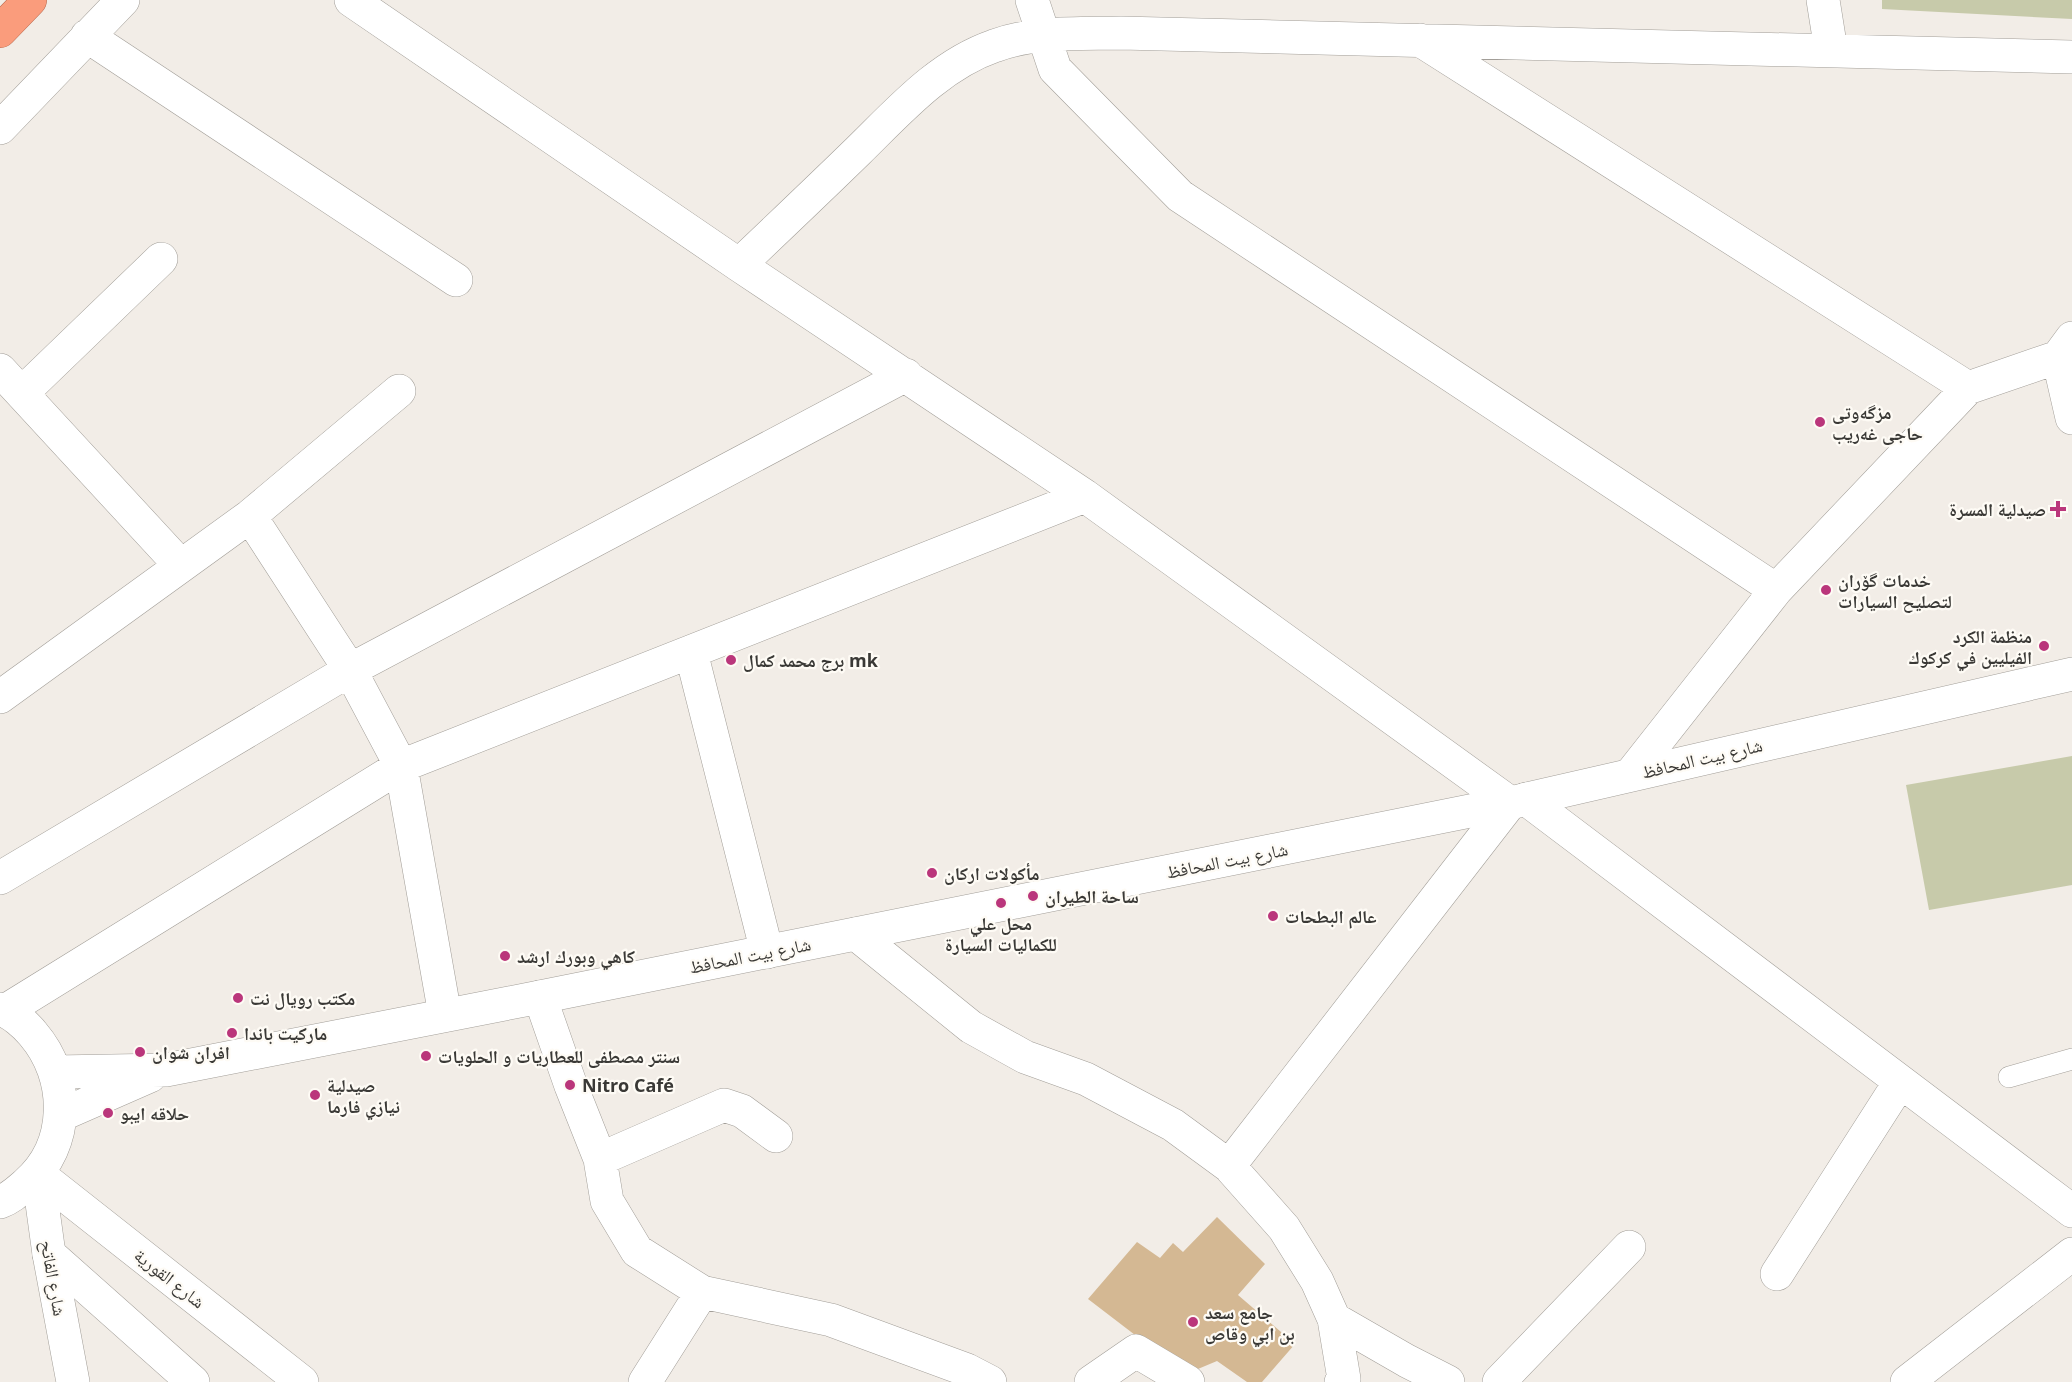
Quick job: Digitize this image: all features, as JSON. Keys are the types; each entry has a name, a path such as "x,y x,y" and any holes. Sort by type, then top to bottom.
{"highway":[{"path":"0,31 30,0"}],"street":[{"path":"0,128 123,0"},
{"path":"351,0 1085,496 1518,801 2072,1211"},
{"path":"1032,0 1042,36 1055,69 1179,196 1776,590"},
{"path":"1823,0 1832,50"},
{"path":"740,265 914,96 946,69 970,55 996,45 1042,36 1121,33 2072,57"},
{"path":"87,36 456,280"},
{"path":"1420,40 1968,388"},
{"path":"161,259 11,381 181,566"},
{"path":"1631,774 1776,590 1968,388 2065,347 2072,418"},
{"path":"0,878 350,670 906,375"},
{"path":"0,697 250,516 399,391"},
{"path":"0,1202 9,1198 38,1174 54,1146 61,1115 61,1093 56,1072 44,1047 26,1027 2,1010 401,766 1085,496"},
{"path":"250,516 350,670 401,766 445,1016"},
{"path":"691,651 767,952"},
{"name":"شارع بيت المحافظ","path":"166,1070 1518,801 2072,674"},
{"path":"1229,1166 1518,801"},
{"path":"856,934 971,1027 1025,1057 1086,1079 1173,1125 1229,1166 1284,1228 1317,1281 1334,1319 1344,1379 1341,1382"},
{"path":"540,997 571,1086 600,1159 606,1201 637,1251 702,1292 831,1320 971,1378"},
{"path":"56,1072 166,1070"},
{"path":"61,1115 166,1070"},
{"path":"1777,1274 1900,1082"},
{"path":"600,1159 724,1105 742,1111 776,1136"},
{"name":"شارع الفاتح","path":"38,1174 49,1254 73,1382"},
{"name":"شارع القورية","path":"38,1174 302,1382"},
{"path":"1499,1382 1629,1247"},
{"path":"49,1254 193,1382"},
{"path":"1907,1382 2072,1254"},
{"path":"645,1382 702,1292"},
{"path":"1334,1319 1448,1382"},
{"path":"1091,1382 1136,1352 1188,1382"}],"lane":[{"path":"2009,1077 2072,1059"}],"green space":[{"path":"1882,0 2072,0 2072,19 1882,9"},
{"path":"2072,756 2072,885 1929,910 1906,785"}],"building":[{"name":"جامع سعد بن ابي وقاص","path":"1217,1217 1265,1264 1238,1295 1295,1344 1262,1382 1247,1382 1217,1361 1186,1374 1088,1299 1137,1242 1160,1258 1173,1243 1183,1252"}],"place":[{"name":"مزگەوتی حاجی غەریب","path":"1820,422"},
{"name":"صيدلية المسرة","path":"2058,509"},
{"name":"خدمات گۆران لتصليح السيارات","path":"1826,590"},
{"name":"منظمة الكرد الفيليين في كركوك","path":"2044,646"},
{"name":"برج محمد كمال mk","path":"731,660"},
{"name":"مأكولات اركان","path":"932,873"},
{"name":"ساحة الطيران","path":"1033,896"},
{"name":"محل علي للكماليات السيارة","path":"1001,903"},
{"name":"عالم البطحات","path":"1273,916"},
{"name":"كاهي وبورك ارشد","path":"505,956"},
{"name":"مكتب رويال نت","path":"238,998"},
{"name":"ماركيت باندا","path":"232,1033"},
{"name":"افران شوان","path":"140,1052"},
{"name":"سنتر مصطفى للعطاريات و الحلويات","path":"426,1056"},
{"name":"Nitro Café","path":"570,1085"},
{"name":"صيدلية نيازي فارما","path":"315,1095"},
{"name":"حلاقه ايبو","path":"108,1113"},
{"name":"جامع سعد بن ابي وقاص","path":"1193,1322"}]}
